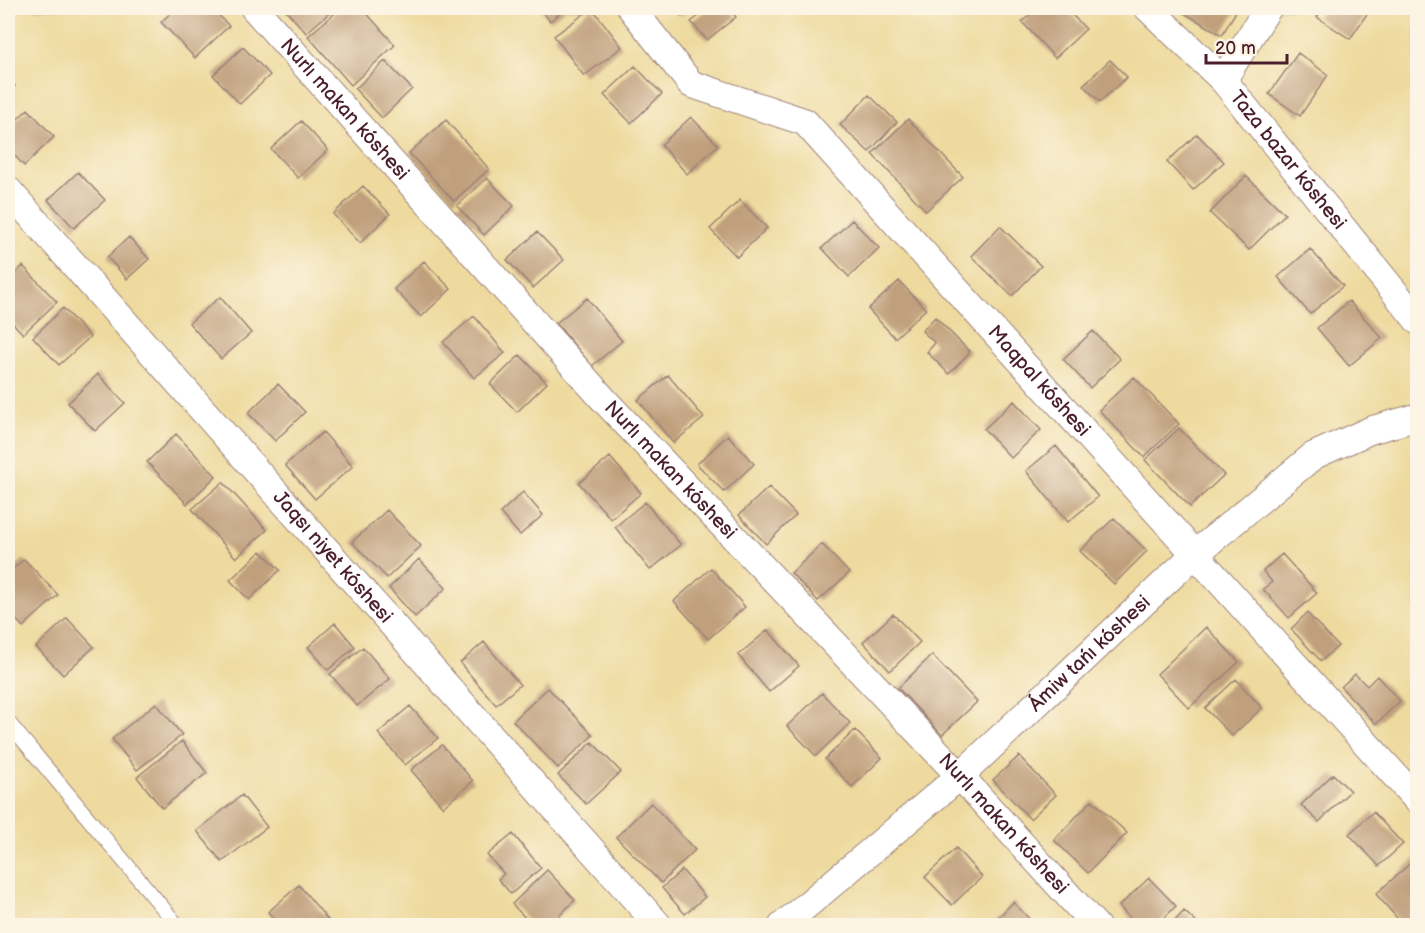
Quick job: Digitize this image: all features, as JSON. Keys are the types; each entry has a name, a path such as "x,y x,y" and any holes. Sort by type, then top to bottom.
{"street":[{"name":"Nurlı makan kóshesi","path":"254,8 605,401 960,776 1096,926"},
{"name":"Maqpal kóshesi","path":"631,8 691,84 805,122 1418,801"},
{"name":"Taza bazar kóshesi","path":"1148,8 1223,80 1418,321"},
{"path":"1223,80 1268,8"},
{"name":"Jaqsı niyet kóshesi","path":"8,190 659,926"},
{"name":"Ámiw tańı kóshesi","path":"782,926 960,776 1195,554 1313,456 1371,430 1418,417"}],"lane":[{"path":"8,722 178,926"}],"sand":[{"path":"8,8 1417,8 1417,925 8,925"}],"building":[{"path":"176,8 212,8 229,26 195,58 161,22"},
{"path":"284,8 335,8 306,33"},
{"path":"341,8 362,8 395,45 351,85 308,36"},
{"path":"539,8 567,8 550,21"},
{"path":"592,8 622,47 584,76 554,36"},
{"path":"674,8 691,8 681,16"},
{"path":"709,8 728,8 736,17 707,40 691,22"},
{"path":"1037,8 1065,8 1086,29 1055,58 1022,22"},
{"path":"1181,8 1238,8 1222,35 1179,10"},
{"path":"1323,8 1371,8 1350,39 1317,17"},
{"path":"243,47 270,75 240,104 213,75"},
{"path":"1298,53 1328,75 1300,116 1269,94"},
{"path":"1110,60 1127,77 1100,102 1083,85"},
{"path":"385,61 412,89 382,118 355,89"},
{"path":"635,66 662,94 631,123 604,95"},
{"path":"8,78 15,86 8,92"},
{"path":"869,95 897,122 869,152 840,125"},
{"path":"28,109 54,137 24,166 8,148 8,128"},
{"path":"691,117 718,145 687,174 661,145"},
{"path":"908,119 963,177 926,211 872,154"},
{"path":"446,120 489,169 454,201 409,153"},
{"path":"301,121 328,150 298,178 271,149"},
{"path":"1197,134 1224,162 1193,190 1167,162"},
{"path":"78,172 105,200 74,228 48,200"},
{"path":"1246,176 1285,214 1249,250 1210,213"},
{"path":"487,178 514,206 484,235 457,206"},
{"path":"363,186 390,214 360,243 333,214"},
{"path":"740,200 767,228 737,257 710,229"},
{"path":"852,220 879,248 849,277 822,248"},
{"path":"1000,226 1041,266 1012,296 971,256"},
{"path":"537,232 564,260 533,288 507,260"},
{"path":"129,237 149,259 127,279 107,257"},
{"path":"1310,249 1343,286 1310,314 1278,277"},
{"path":"424,261 451,289 421,317 394,289"},
{"path":"23,266 57,302 23,334 8,318 8,280"},
{"path":"899,281 926,309 895,338 868,309"},
{"path":"220,297 251,333 221,359 189,323"},
{"path":"587,298 622,341 592,366 556,323"},
{"path":"1349,301 1382,338 1349,366 1317,328"},
{"path":"63,308 90,337 59,365 33,337"},
{"path":"474,316 505,353 474,378 443,342"},
{"path":"935,317 970,352 949,374 927,352 935,343 922,331"},
{"path":"1093,331 1120,359 1090,388 1063,359"},
{"path":"520,355 547,383 517,412 490,384"},
{"path":"98,374 125,403 95,431 68,403"},
{"path":"668,375 704,418 673,443 638,400"},
{"path":"1134,377 1179,424 1144,457 1099,410"},
{"path":"278,384 305,412 275,441 248,413"},
{"path":"1014,401 1041,430 1011,458 984,429"},
{"path":"1179,428 1224,475 1190,507 1145,460"},
{"path":"323,432 353,466 315,499 285,465"},
{"path":"176,434 216,476 187,504 147,462"},
{"path":"728,435 754,464 724,492 697,464"},
{"path":"1056,446 1098,497 1068,522 1026,471"},
{"path":"610,457 641,493 611,519 579,483"},
{"path":"223,482 267,530 236,558 192,509"},
{"path":"769,487 796,515 766,544 739,515"},
{"path":"523,492 543,515 520,535 500,513"},
{"path":"645,502 681,545 650,570 615,527"},
{"path":"387,510 421,546 387,578 352,542"},
{"path":"1114,518 1147,551 1114,584 1080,551"},
{"path":"822,544 849,573 818,601 791,573"},
{"path":"261,551 280,570 249,600 230,580"},
{"path":"1282,554 1317,593 1289,618 1263,589 1272,582 1263,571"},
{"path":"24,559 58,595 23,627 8,610 8,574"},
{"path":"419,559 446,588 415,617 389,588"},
{"path":"711,568 745,607 708,639 674,601"},
{"path":"1307,613 1338,646 1321,661 1291,629"},
{"path":"893,614 920,642 890,671 863,642"},
{"path":"67,618 94,647 63,675 36,647"},
{"path":"335,623 355,647 328,670 308,647"},
{"path":"1206,627 1239,662 1189,708 1157,674"},
{"path":"768,630 799,666 769,692 738,655"},
{"path":"484,642 520,685 496,705 460,663"},
{"path":"363,647 390,679 357,706 330,674"},
{"path":"932,655 977,702 942,735 898,688"},
{"path":"1355,674 1367,686 1377,676 1400,701 1376,724 1341,687"},
{"path":"1236,679 1262,708 1232,736 1205,708"},
{"path":"548,688 593,735 558,768 513,721"},
{"path":"822,693 850,723 816,756 787,726"},
{"path":"156,703 182,735 137,770 112,739"},
{"path":"410,706 438,738 405,765 378,733"},
{"path":"855,730 882,758 852,787 825,759"},
{"path":"182,741 207,773 162,808 137,777"},
{"path":"592,742 621,772 586,804 558,775"},
{"path":"442,745 473,781 443,807 411,770"},
{"path":"1019,756 1056,795 1030,819 993,780"},
{"path":"1333,774 1350,791 1319,822 1301,805"},
{"path":"242,795 267,827 222,862 197,831"},
{"path":"1092,800 1127,833 1088,873 1054,840"},
{"path":"651,803 695,850 661,883 616,837"},
{"path":"1373,812 1403,844 1379,866 1349,834"},
{"path":"513,834 541,868 511,894 498,879 504,874 487,855"},
{"path":"956,848 982,877 952,905 925,877"},
{"path":"1416,858 1418,860 1418,926 1404,926 1376,894"},
{"path":"547,870 575,900 549,926 533,926 512,904"},
{"path":"682,870 705,897 685,914 662,888"},
{"path":"1149,878 1176,906 1156,926 1137,926 1119,906"},
{"path":"299,885 333,926 280,926 268,912"},
{"path":"1013,902 1036,926 990,926"},
{"path":"1184,911 1200,926 1170,926"}]}
